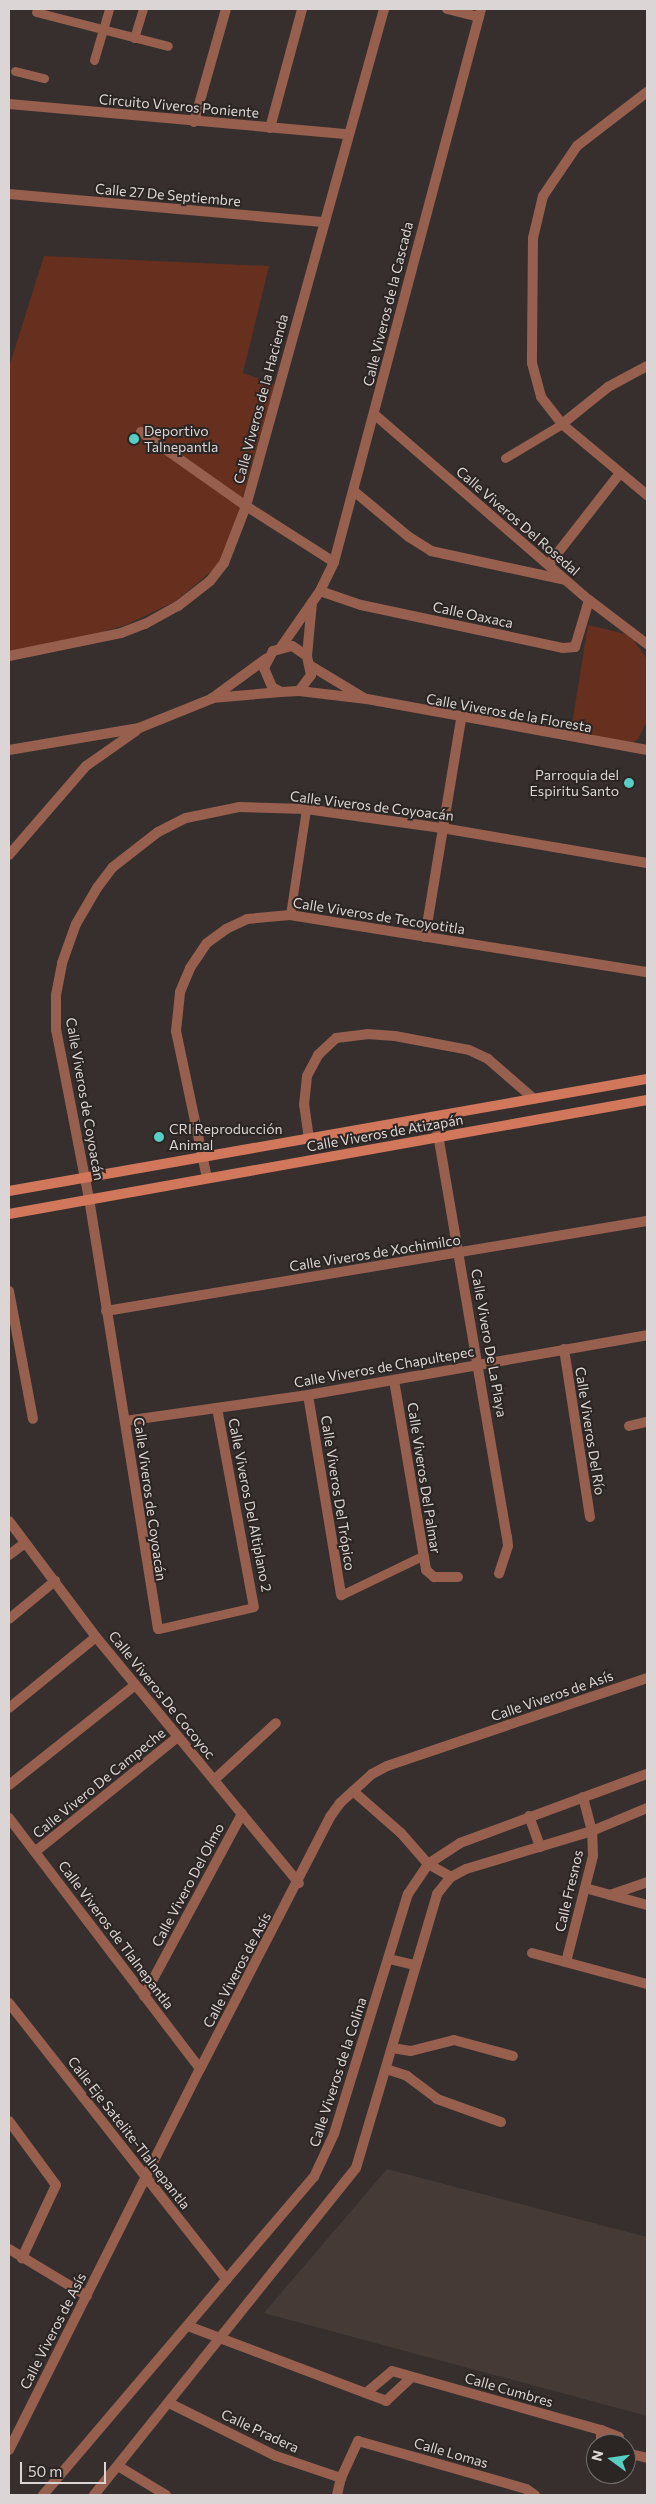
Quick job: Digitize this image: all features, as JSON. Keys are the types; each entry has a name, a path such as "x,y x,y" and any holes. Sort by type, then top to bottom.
{"main road":[{"name":"Calle Viveros de Atizapán","path":"9,1191 647,1079"},
{"name":"Calle Viveros de Atizapán","path":"9,1214 647,1100"}],"street":[{"path":"94,60 109,9"},
{"path":"134,38 143,9"},
{"path":"194,122 226,9"},
{"path":"270,128 302,9"},
{"name":"Calle Viveros de la Hacienda","path":"9,656 121,633 178,606 210,581 224,563 246,506 384,9"},
{"path":"446,9 480,13"},
{"path":"36,12 168,46"},
{"name":"Calle Viveros de la Cascada","path":"281,647 320,590 334,562 480,13"},
{"path":"15,71 44,78"},
{"path":"647,92 577,146 543,196 533,238 532,364 541,397 562,424 647,495"},
{"name":"Circuito Viveros Poniente","path":"9,104 194,122 348,134"},
{"name":"Calle 27 De Septiembre","path":"9,194 324,222"},
{"path":"505,458 562,424 608,387 647,366"},
{"name":"Calle Viveros Del Rosedal","path":"374,414 549,564 566,581 647,644"},
{"path":"141,432 246,506 334,562"},
{"path":"549,564 620,473"},
{"path":"354,492 408,537 431,550 566,581"},
{"name":"Calle Oaxaca","path":"320,590 361,605 563,648 575,647 589,600"},
{"name":"Calle Viveros de la Cascada","path":"309,661 312,602"},
{"path":"9,750 139,728 211,699 281,647 292,646 309,661 309,680 299,691 211,699"},
{"path":"267,658 266,678 281,692"},
{"name":"Calle Viveros de la Floresta","path":"309,661 367,700"},
{"name":"Calle Viveros de la Floresta","path":"299,691 367,700 461,719 647,750"},
{"path":"425,937 461,719"},
{"path":"9,855 86,766 139,728"},
{"name":"Calle Viveros de Coyoacán","path":"158,1629 89,1199 56,1030 56,995 62,963 76,924 97,888 132,849 186,818 239,808 306,809 442,828 647,863"},
{"path":"290,915 306,809"},
{"name":"Calle Viveros de Tecoyotitla","path":"207,1178 176,1031 180,992 207,943 226,929 247,919 290,915 647,972"},
{"path":"309,1139 304,1104 307,1076 318,1055 336,1038 367,1034 395,1036 468,1050 488,1059 534,1099"},
{"name":"Calle Vivero De La Playa","path":"435,1117 480,1364 507,1537 506,1555 499,1574"},
{"name":"Calle Viveros de Xochimilco","path":"106,1310 460,1254 647,1221"},
{"path":"9,1291 33,1418"},
{"name":"Calle Viveros de Chapultepec","path":"125,1421 308,1395 647,1334"},
{"name":"Calle Viveros Del Río","path":"564,1349 590,1517"},
{"name":"Calle Viveros Del Palmar","path":"394,1380 422,1556 426,1570 434,1577 458,1577"},
{"name":"Calle Viveros Del Trópico","path":"308,1395 341,1595"},
{"name":"Calle Viveros Del Altiplano 2","path":"217,1408 254,1607"},
{"path":"629,1426 647,1422"},
{"name":"Calle Viveros De Cocoyoc","path":"9,1521 96,1637 298,1883"},
{"path":"9,1555 26,1543"},
{"path":"341,1595 422,1556"},
{"path":"9,1619 55,1581"},
{"path":"158,1629 254,1607"},
{"path":"9,1708 96,1637"},
{"name":"Calle Viveros de Asís","path":"9,2450 147,2179 200,2069 298,1883 330,1817 353,1791 387,1766 647,1678"},
{"path":"9,1785 135,1685"},
{"path":"214,1780 276,1723"},
{"name":"Calle Vivero De Campeche","path":"36,1851 178,1737"},
{"name":"Calle Viveros de la Colina","path":"43,2495 314,2177 326,2155 408,1894 428,1864 460,1844 530,1816 647,1774"},
{"path":"353,1791 401,1833 428,1864 451,1877"},
{"name":"Calle Fresnos","path":"566,1962 593,1856 592,1831 583,1797"},
{"path":"94,2495 169,2404 356,2168 437,1894 451,1877 466,1869 592,1831 647,1808"},
{"name":"Calle Vivero Del Olmo","path":"144,1996 242,1814"},
{"path":"530,1816 540,1846"},
{"name":"Calle Viveros de Tlalnepantla","path":"9,1818 36,1851 200,2069"},
{"path":"609,1895 647,1882"},
{"path":"585,1888 647,1905"},
{"path":"532,1953 647,1984"},
{"path":"389,1959 415,1965"},
{"name":"Calle Eje Satelite-Tlalnepantla","path":"9,2003 126,2148 147,2179 227,2280"},
{"path":"392,2048 411,2050 454,2040 513,2056"},
{"path":"386,2069 407,2076 437,2099 501,2122"},
{"path":"9,2121 56,2185 22,2258"},
{"path":"9,2249 87,2296"},
{"path":"188,2326 386,2401 412,2377"},
{"name":"Calle Cumbres","path":"366,2393 392,2371 601,2430 608,2434"},
{"name":"Calle Pradera","path":"169,2404 276,2456 341,2478"},
{"path":"601,2430 601,2434"},
{"name":"Calle Lomas","path":"341,2478 358,2441 535,2495"},
{"path":"118,2466 166,2495"},
{"path":"337,2495 341,2478"}],"shaded area":[{"name":"Deportivo Talnepantla","path":"44,256 269,266 243,373 275,384 238,514 221,563 176,601 126,625 70,641 9,652 9,367"},
{"path":"588,625 630,635 647,659 647,721 638,739 628,746 570,736"},
{"path":"387,2169 647,2237 647,2416 264,2313"}],"place":[{"name":"Deportivo Talnepantla","path":"134,439"},
{"name":"Parroquia del Espiritu Santo","path":"629,783"},
{"name":"CRI Reproducción Animal","path":"159,1137"}]}
